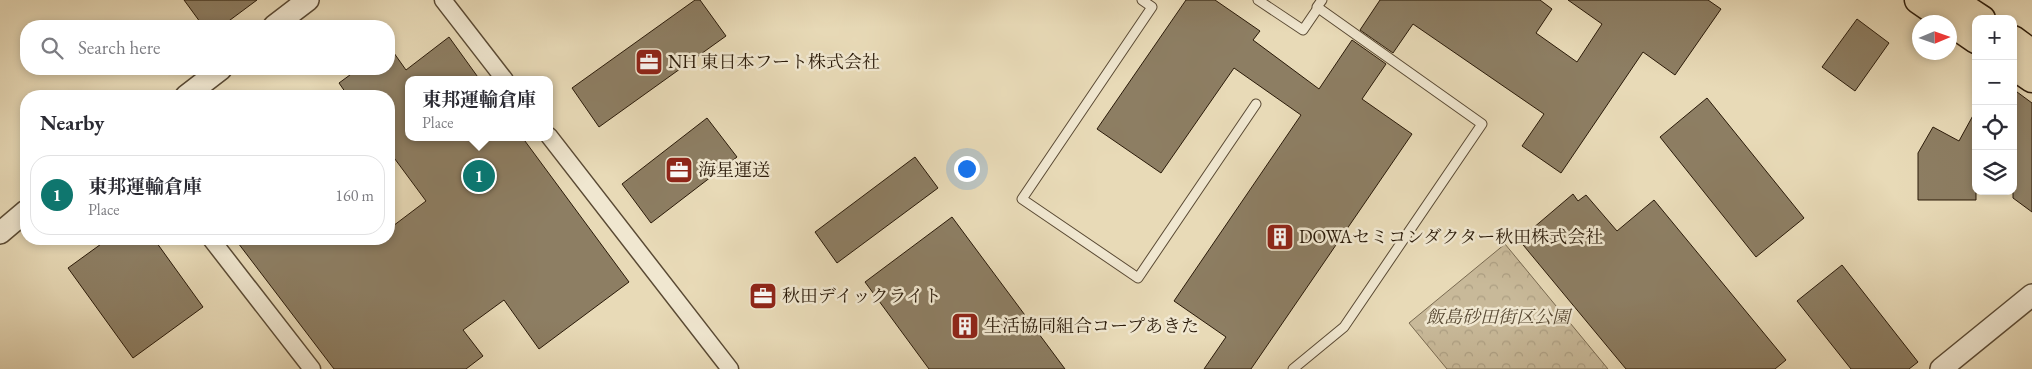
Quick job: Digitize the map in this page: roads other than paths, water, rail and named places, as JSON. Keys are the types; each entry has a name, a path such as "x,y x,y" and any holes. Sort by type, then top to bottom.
{"main road":[{"path":"1918,0 1972,37"},
{"path":"1953,0 1976,15"},
{"path":"2017,43 2032,53"},
{"path":"2017,69 2032,79"}],"street":[{"path":"282,20 308,0"},
{"path":"443,0 502,76"},
{"path":"194,90 212,75"},
{"path":"553,141 730,369"},
{"path":"0,233 20,216"},
{"path":"216,245 312,369"},
{"path":"1941,369 2032,295"}],"lane":[{"path":"1142,0 1152,7 1022,199 1138,278 1256,104"},
{"path":"1258,0 1303,30 1320,4 1482,124 1344,327 1293,369"}],"place":[{"name":"NH 東日本フート株式会社","path":"649,62"},
{"name":"海星運送","path":"679,170"},
{"name":"東邦運輸倉庫","path":"479,176"},
{"name":"DOWAセミコンダクター秋田株式会社","path":"1280,237"},
{"name":"秋田デイックライト","path":"763,296"},
{"name":"生活協同組合コープあきた","path":"965,326"}],"park label":[{"name":"飯島砂田街区公園","path":"1498,317"}]}
